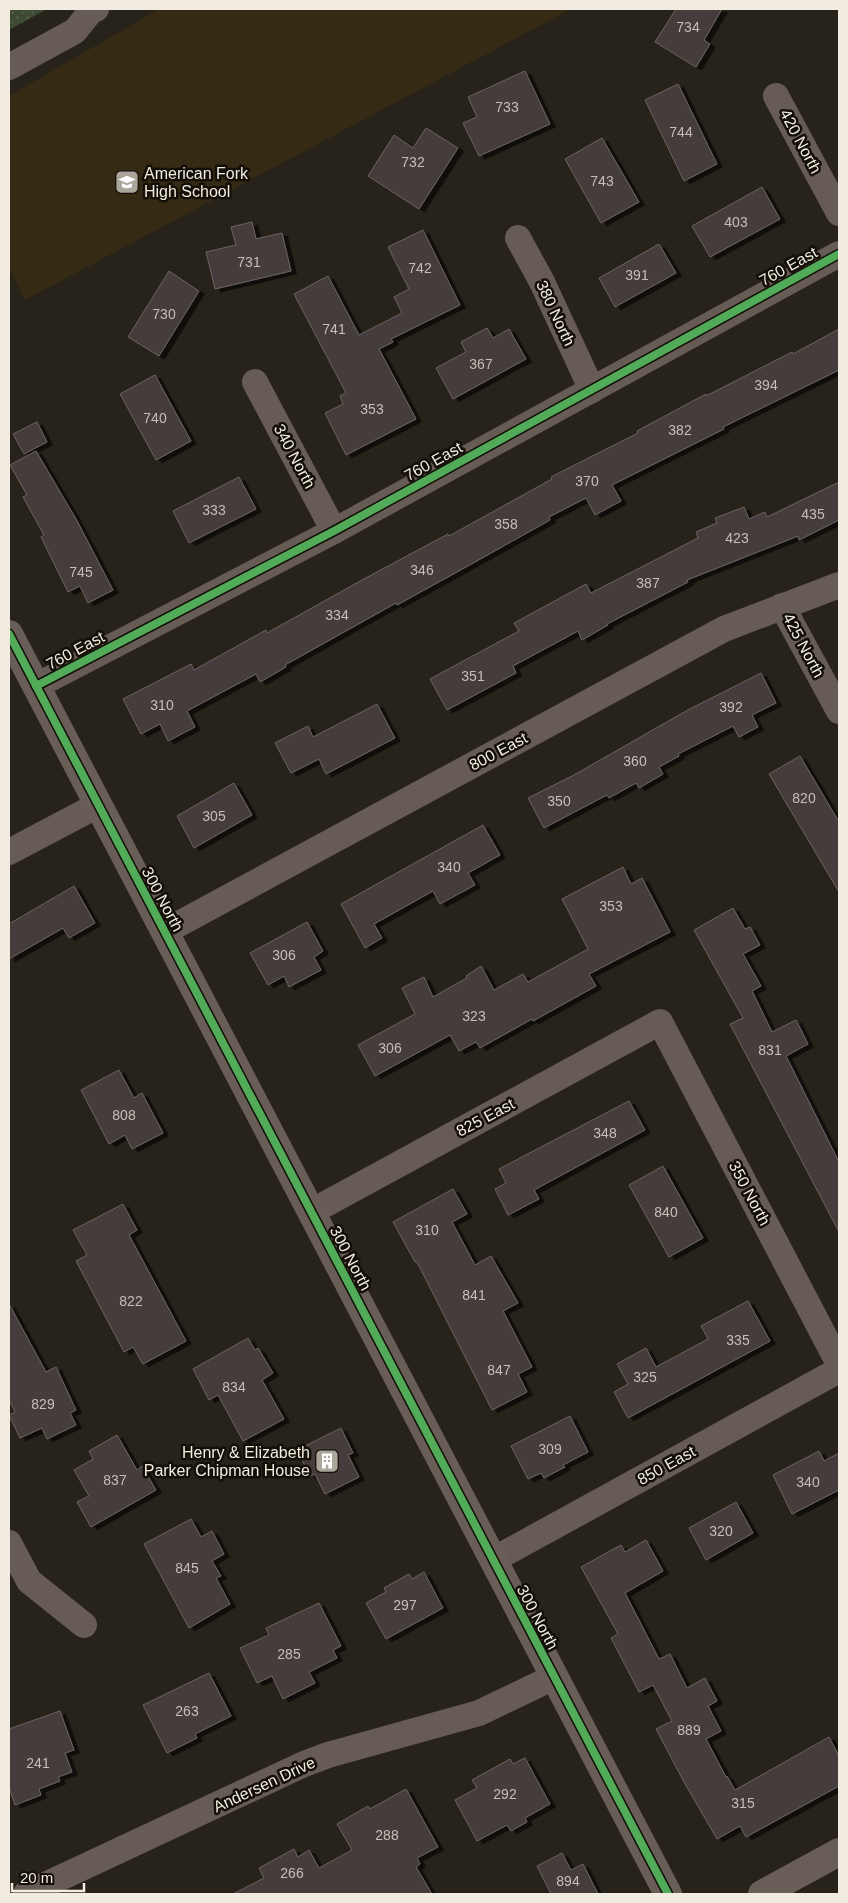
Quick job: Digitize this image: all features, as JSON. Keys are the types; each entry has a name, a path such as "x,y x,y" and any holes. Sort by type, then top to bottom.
{"street":[{"path":"9,67 75,31 91,11 96,9"},
{"name":"420 North","path":"776,96 839,213"},
{"name":"380 North","path":"518,238 542,282 592,390"},
{"name":"760 East","path":"36,686 334,531 839,254"},
{"name":"340 North","path":"255,382 334,531"},
{"name":"800 East","path":"164,932 724,629 839,585"},
{"name":"425 North","path":"782,606 839,711"},
{"name":"300 North","path":"9,634 668,1894"},
{"path":"9,852 98,805"},
{"name":"825 East","path":"311,1212 660,1022"},
{"name":"350 North","path":"660,1022 839,1364"},
{"name":"850 East","path":"493,1560 839,1370"},
{"path":"9,1543 30,1581 84,1625"},
{"name":"Andersen Drive","path":"26,1894 304,1764 328,1755 479,1713 554,1677"},
{"path":"762,1894 839,1852"}],"shaded area":[{"name":"American Fork High School","path":"159,9 571,9 25,300 9,268 9,96"}],"green space":[{"path":"9,9 47,9 9,30"}],"building":[{"path":"676,9 722,9 704,40 710,44 696,67 655,42"},
{"path":"525,71 550,124 479,156 463,123 477,117 468,97"},
{"path":"678,84 717,164 684,181 645,100"},
{"path":"426,128 458,148 419,209 368,176 394,135 413,148"},
{"path":"602,138 639,202 601,223 565,159"},
{"path":"762,187 780,219 710,257 692,226"},
{"path":"252,222 256,239 282,233 291,271 215,289 206,252 236,245 231,227"},
{"path":"423,230 460,305 391,339 393,342 379,349 416,419 346,455 325,413 343,404 340,396 346,393 294,294 328,276 359,335 402,313 394,297 409,289 388,247"},
{"path":"659,244 676,273 615,307 599,278"},
{"path":"169,271 199,291 159,356 128,337"},
{"path":"487,328 493,338 509,329 526,359 453,399 436,368 466,352 461,342"},
{"path":"839,329 839,370 723,427 724,429 612,485 621,501 595,515 586,498 549,517 550,520 285,665 286,667 260,682 256,674 187,711 195,727 168,741 160,724 141,734 123,699 191,664 194,670 266,630 267,633 448,534 449,536 552,479 551,477 638,433 637,431 706,394 706,396 792,352 793,354"},
{"path":"155,375 191,441 156,460 120,394"},
{"path":"37,422 47,442 24,454 13,434"},
{"path":"36,451 76,519 113,590 88,603 80,586 68,592 41,537 44,535 23,497 27,495 10,465"},
{"path":"239,477 256,509 189,543 173,511"},
{"path":"839,482 839,520 799,540 798,536 687,580 688,582 607,624 582,640 578,631 513,666 516,673 447,710 430,679 519,631 514,623 586,584 591,593 698,538 696,532 717,523 715,518 744,507 749,519 765,512 767,517"},
{"path":"761,673 776,703 752,715 758,727 739,737 733,726 678,754 679,756 659,767 663,774 639,788 636,783 609,798 607,795 544,828 528,798 574,775 686,711"},
{"path":"377,704 395,738 326,774 319,759 291,773 275,743 308,726 313,737"},
{"path":"800,756 839,822 839,892 769,774"},
{"path":"234,783 252,815 194,848 177,816"},
{"path":"483,825 500,855 468,873 475,885 440,904 433,891 374,924 382,938 365,948 341,904"},
{"path":"623,867 631,884 642,878 670,932 589,974 596,986 480,1048 476,1042 459,1051 450,1035 375,1076 358,1045 415,1014 402,988 424,977 433,997 467,978 466,976 481,966 494,990 523,974 528,982 588,949 562,899"},
{"path":"74,886 95,923 69,938 63,928 9,959 9,924"},
{"path":"733,908 745,929 750,927 760,945 743,954 761,986 752,991 772,1032 796,1020 808,1044 786,1056 839,1162 839,1232 730,1024 743,1018 694,930"},
{"path":"307,922 323,951 314,957 321,970 289,987 284,976 268,985 250,953"},
{"path":"119,1070 134,1098 142,1093 163,1133 132,1149 125,1135 109,1144 81,1090"},
{"path":"629,1101 645,1130 534,1190 539,1199 508,1215 495,1189 506,1183 499,1169"},
{"path":"663,1166 703,1238 669,1257 629,1185"},
{"path":"453,1189 467,1214 452,1222 475,1265 491,1256 518,1303 503,1311 532,1367 518,1374 527,1392 492,1410 417,1262 415,1262 393,1222"},
{"path":"123,1204 137,1230 129,1235 186,1341 143,1364 133,1347 124,1352 76,1261 87,1255 73,1230"},
{"path":"748,1301 770,1341 628,1418 614,1392 628,1384 617,1364 646,1348 656,1367 708,1339 701,1326"},
{"path":"9,1304 46,1372 56,1367 76,1410 70,1413 76,1425 47,1439 42,1428 20,1438 9,1415 15,1412 9,1399"},
{"path":"248,1338 255,1350 258,1348 273,1373 262,1380 284,1419 243,1441 218,1395 209,1400 193,1369"},
{"path":"570,1416 588,1452 563,1465 565,1467 544,1478 541,1473 528,1479 511,1446"},
{"name":"Henry & Elizabeth Parker Chipman House","path":"341,1428 353,1453 348,1455 359,1477 325,1494 315,1474 310,1476 297,1450"},
{"path":"117,1435 137,1470 142,1466 156,1490 91,1527 77,1502 89,1496 74,1470 93,1459 89,1451"},
{"path":"819,1451 824,1461 839,1453 839,1490 792,1514 773,1475"},
{"path":"736,1502 753,1533 706,1560 689,1528"},
{"path":"191,1519 201,1537 212,1531 224,1554 212,1561 221,1576 216,1578 230,1604 189,1628 144,1544"},
{"path":"646,1540 663,1571 625,1593 659,1659 670,1654 687,1688 705,1678 717,1701 708,1706 721,1731 706,1739 735,1790 829,1737 839,1756 839,1786 746,1837 740,1826 717,1839 656,1729 672,1721 653,1685 639,1692 611,1638 618,1634 581,1567 621,1545 625,1552"},
{"path":"424,1572 443,1608 386,1639 366,1603 386,1592 384,1588 409,1574 412,1579"},
{"path":"319,1603 341,1646 333,1650 337,1658 309,1672 315,1683 283,1699 272,1676 257,1683 240,1648 269,1635 266,1628"},
{"path":"209,1673 231,1716 195,1734 197,1738 167,1753 143,1705"},
{"path":"60,1711 74,1750 65,1753 72,1772 58,1777 60,1781 39,1789 41,1795 15,1805 9,1787 9,1729"},
{"path":"525,1758 550,1804 525,1818 527,1822 511,1831 507,1825 477,1841 455,1800 477,1788 472,1780 510,1759 513,1764"},
{"path":"406,1789 438,1847 417,1858 420,1864 416,1867 432,1894 233,1894 264,1878 259,1868 294,1849 298,1857 309,1850 319,1868 352,1850 337,1824 368,1806 370,1809"},
{"path":"562,1853 571,1870 583,1864 598,1894 551,1894 537,1866"}],"cycle path":[{"path":"36,686 334,531 839,254"},
{"path":"9,634 668,1894"}],"place":[{"name":"American Fork High School","path":"127,182"},
{"name":"Henry & Elizabeth Parker Chipman House","path":"327,1461"}]}
